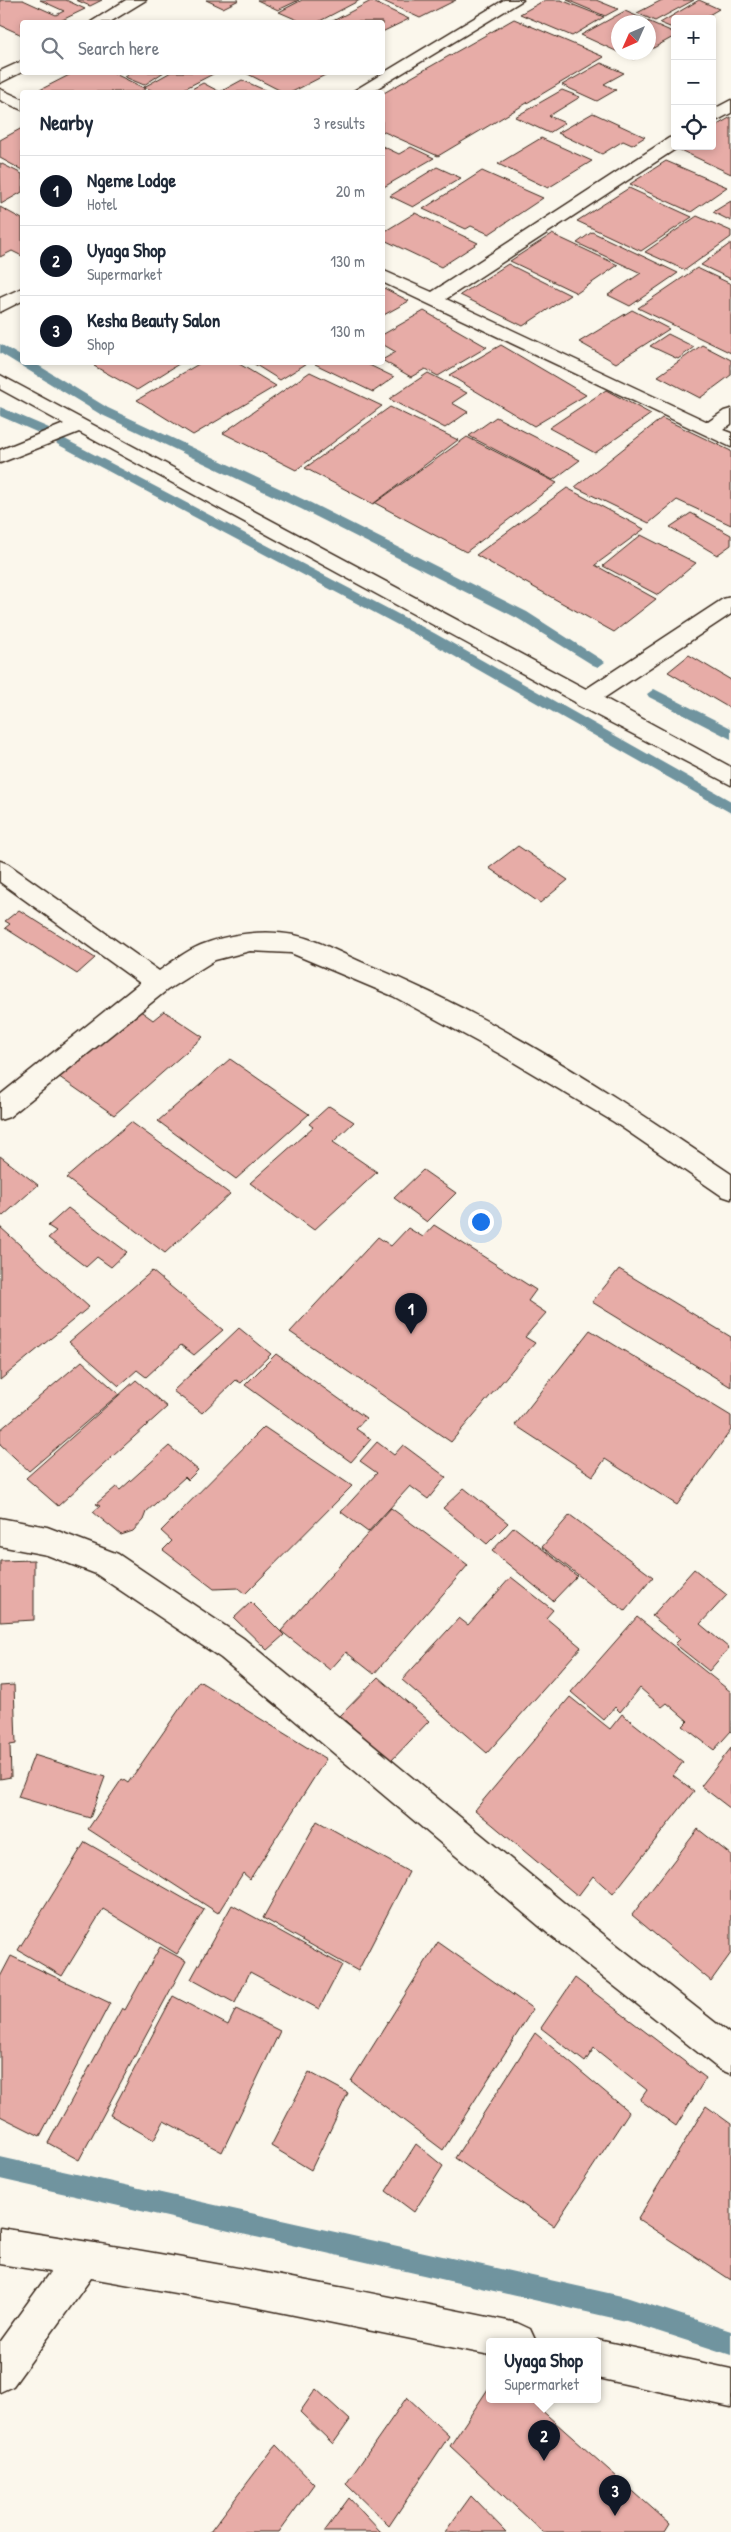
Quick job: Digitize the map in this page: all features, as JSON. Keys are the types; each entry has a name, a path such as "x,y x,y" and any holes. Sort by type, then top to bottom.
{"street":[{"path":"103,20 138,0"},
{"path":"363,90 515,0"},
{"path":"0,78 20,67"},
{"path":"0,94 20,104"},
{"path":"716,115 731,106"},
{"path":"433,299 671,145"},
{"path":"385,276 731,442"},
{"path":"0,306 20,295"},
{"path":"0,381 79,426 731,777"},
{"path":"709,431 731,415"},
{"path":"0,456 79,426"},
{"path":"585,700 731,604"},
{"path":"0,870 158,983"},
{"path":"0,1110 158,983 208,952 250,942 293,944 402,989 509,1047 623,1115 731,1188"},
{"path":"0,1532 47,1541 107,1564 232,1648 563,1924 731,2057"},
{"path":"0,2246 83,2258 306,2297 499,2338"},
{"path":"0,2373 83,2258"},
{"path":"601,2360 731,2388"}],"building":[{"path":"0,0 23,0 56,15 64,11 40,0 66,0 85,9 62,20 20,20 20,34 0,25"},
{"path":"76,0 102,0 90,6"},
{"path":"206,0 239,0 223,8"},
{"path":"257,0 299,0 278,10"},
{"path":"302,0 360,0 322,20 297,20 279,12"},
{"path":"381,0 456,0 420,18"},
{"path":"545,0 561,0 604,17 572,36 520,14"},
{"path":"567,0 596,0 618,9 605,16"},
{"path":"662,0 694,0 656,20 656,15 642,15 637,13"},
{"path":"699,0 719,9 709,15 674,15"},
{"path":"371,1 409,19 385,31 385,20 335,20"},
{"path":"625,11 634,15 618,15"},
{"path":"671,17 671,27 660,23"},
{"path":"514,19 604,57 438,156 385,132 385,92"},
{"path":"611,19 611,49 581,35"},
{"path":"656,25 671,31 671,38 656,47"},
{"path":"601,63 624,73 604,84 616,90 597,101 562,85"},
{"path":"69,75 117,75 146,89 144,90 40,90"},
{"path":"128,75 159,75 144,85 125,77"},
{"path":"166,75 211,75 182,90 151,90 144,87"},
{"path":"250,75 325,75 296,90 279,90"},
{"path":"242,80 264,90 224,90"},
{"path":"203,83 216,90 190,90"},
{"path":"562,90 580,97 549,116 565,123 549,133 515,117"},
{"path":"593,113 645,137 632,145 623,141 602,154 558,133"},
{"path":"731,117 731,174 680,150 716,150 716,126"},
{"path":"20,129 20,169 0,158 0,140"},
{"path":"541,138 592,161 548,188 498,164"},
{"path":"385,147 399,154 411,147 434,158 385,186"},
{"path":"666,161 727,187 691,212 630,184"},
{"path":"0,163 20,173 20,193 1,204"},
{"path":"437,167 461,178 413,207 390,196"},
{"path":"482,171 543,198 489,234 471,226 466,229 423,209"},
{"path":"629,188 692,217 641,251 577,221"},
{"path":"731,201 731,221 713,212"},
{"path":"0,207 20,218 20,255 12,251 0,257"},
{"path":"415,213 478,243 441,267 385,240 385,231"},
{"path":"697,216 731,231 731,237 685,270 645,252"},
{"path":"592,232 678,273 630,306 608,295 641,273 577,243"},
{"path":"552,234 618,265 577,293 510,261"},
{"path":"731,243 731,279 701,265"},
{"path":"508,264 570,295 523,326 460,295"},
{"path":"697,268 731,284 731,353 638,308"},
{"path":"385,289 409,301 385,314"},
{"path":"632,310 669,329 616,363 579,342"},
{"path":"424,311 487,347 438,376 425,369 411,377 385,362 385,358 396,352 385,346 385,333"},
{"path":"668,334 694,347 678,359 650,346"},
{"path":"501,345 586,395 534,426 449,375"},
{"path":"702,345 731,360 731,375 700,398 658,376"},
{"path":"96,365 177,365 137,390 94,366"},
{"path":"197,365 241,365 276,386 193,435 137,400"},
{"path":"256,365 304,365 280,380"},
{"path":"317,365 369,365 394,377 373,392"},
{"path":"310,372 382,406 296,470 223,433"},
{"path":"428,373 467,393 452,403 468,412 445,428 389,399"},
{"path":"606,390 651,414 595,453 549,428"},
{"path":"390,407 458,440 373,504 305,468"},
{"path":"496,417 580,460 553,480 469,436"},
{"path":"662,418 731,451 731,525 677,500 649,523 575,487"},
{"path":"467,437 557,483 466,552 375,503"},
{"path":"567,488 644,529 595,565 656,599 614,632 476,555"},
{"path":"691,513 731,535 731,545 717,555 670,527"},
{"path":"641,535 696,563 658,595 603,566"},
{"path":"689,655 731,680 731,709 668,672"},
{"path":"518,846 568,880 540,903 489,868"},
{"path":"19,910 95,958 77,974 5,928 10,924 5,921"},
{"path":"135,1007 153,1020 164,1011 203,1037 114,1115 55,1074"},
{"path":"230,1059 309,1114 236,1179 158,1121"},
{"path":"329,1106 354,1122 333,1142 377,1172 314,1230 250,1183 313,1127 309,1124"},
{"path":"131,1122 230,1194 165,1253 66,1178"},
{"path":"0,1156 38,1185 3,1216 0,1214"},
{"path":"423,1170 456,1193 427,1222 394,1198"},
{"path":"68,1208 127,1252 111,1267 97,1257 86,1267 48,1238 56,1231 48,1226"},
{"path":"434,1225 536,1290 528,1301 546,1313 525,1337 535,1343 451,1442 290,1332 378,1237 391,1246 408,1228 423,1237"},
{"path":"0,1227 89,1307 0,1380"},
{"path":"619,1269 731,1337 731,1387 592,1302"},
{"path":"152,1271 223,1330 194,1355 181,1345 146,1377 137,1370 119,1386 69,1342"},
{"path":"239,1328 271,1354 241,1383 236,1380 202,1413 173,1391"},
{"path":"590,1330 731,1416 731,1430 677,1505 605,1459 593,1476 515,1425"},
{"path":"276,1354 366,1418 356,1429 371,1439 351,1462 245,1385"},
{"path":"82,1361 119,1394 29,1471 0,1444 0,1430"},
{"path":"136,1380 167,1407 58,1506 26,1478"},
{"path":"264,1427 352,1486 245,1594 238,1588 214,1589 163,1550 172,1541 161,1531"},
{"path":"377,1442 394,1455 403,1445 446,1477 428,1499 410,1486 368,1532 341,1512 377,1473 360,1461"},
{"path":"169,1446 198,1470 188,1480 185,1477 146,1512 143,1520 133,1531 121,1535 93,1512 100,1506 96,1504 116,1487 120,1490"},
{"path":"464,1488 508,1523 487,1544 443,1508"},
{"path":"391,1508 468,1565 374,1674 346,1652 330,1670 281,1631"},
{"path":"570,1515 653,1577 625,1611 542,1547"},
{"path":"514,1527 577,1576 553,1601 492,1551"},
{"path":"34,1560 34,1620 0,1622 0,1561"},
{"path":"694,1569 727,1595 700,1624 729,1648 709,1671 675,1644 680,1639 652,1616"},
{"path":"511,1577 553,1610 546,1618 581,1647 487,1753 402,1680 459,1618 468,1625"},
{"path":"251,1602 284,1635 267,1650 234,1618"},
{"path":"637,1617 731,1692 731,1731 714,1750 683,1726 688,1721 667,1703 662,1707 640,1688 620,1712 615,1707 604,1720 571,1692"},
{"path":"378,1677 429,1721 391,1761 340,1716"},
{"path":"199,1681 326,1759 250,1879 243,1873 218,1913 88,1829 122,1779 128,1783"},
{"path":"14,1685 16,1744 10,1745 11,1777 0,1779 0,1686"},
{"path":"570,1697 610,1729 622,1714 683,1762 673,1775 694,1791 613,1894 593,1876 578,1896 475,1810"},
{"path":"731,1748 731,1809 701,1786"},
{"path":"34,1755 105,1777 90,1818 18,1797"},
{"path":"317,1821 409,1872 358,1971 263,1918"},
{"path":"698,1829 731,1855 731,1953 711,1981 632,1915"},
{"path":"85,1842 204,1910 177,1954 103,1909 62,1976 18,1950"},
{"path":"232,1905 342,1965 319,2009 250,1972 235,2003 191,1979"},
{"path":"438,1942 533,2009 443,2150 351,2081"},
{"path":"160,1947 186,1961 79,2160 48,2143 122,2008 125,2010"},
{"path":"11,1956 110,2003 40,2136 0,2116 0,1977"},
{"path":"575,1978 706,2078 676,2126 640,2100 647,2090 594,2048 585,2062 541,2028"},
{"path":"173,1996 228,2025 236,2009 280,2031 222,2152 164,2121 154,2140 110,2115"},
{"path":"535,2033 629,2112 554,2226 455,2158"},
{"path":"309,2072 348,2093 311,2170 271,2146"},
{"path":"706,2106 731,2124 731,2280 638,2219"},
{"path":"416,2144 443,2166 414,2212 386,2191"},
{"path":"316,2389 350,2420 333,2444 300,2412"},
{"path":"486,2392 486,2403 533,2403 670,2524 665,2532 543,2532 450,2446"},
{"path":"407,2397 449,2436 389,2526 346,2484"},
{"path":"276,2445 314,2484 279,2532 210,2532"},
{"path":"471,2496 506,2532 445,2532"},
{"path":"349,2498 381,2532 324,2532"}],"waterway":[{"path":"0,348 20,361"},
{"path":"29,365 104,411 306,506 522,615 598,662"},
{"path":"0,411 45,431"},
{"path":"61,441 429,636 731,808"},
{"path":"654,694 731,734"},
{"path":"0,2168 626,2309 731,2343"}],"place":[{"name":"Ngeme Lodge","path":"411,1334"},
{"name":"Uyaga Shop","path":"544,2461"},
{"name":"Kesha Beauty Salon","path":"615,2516"}]}
